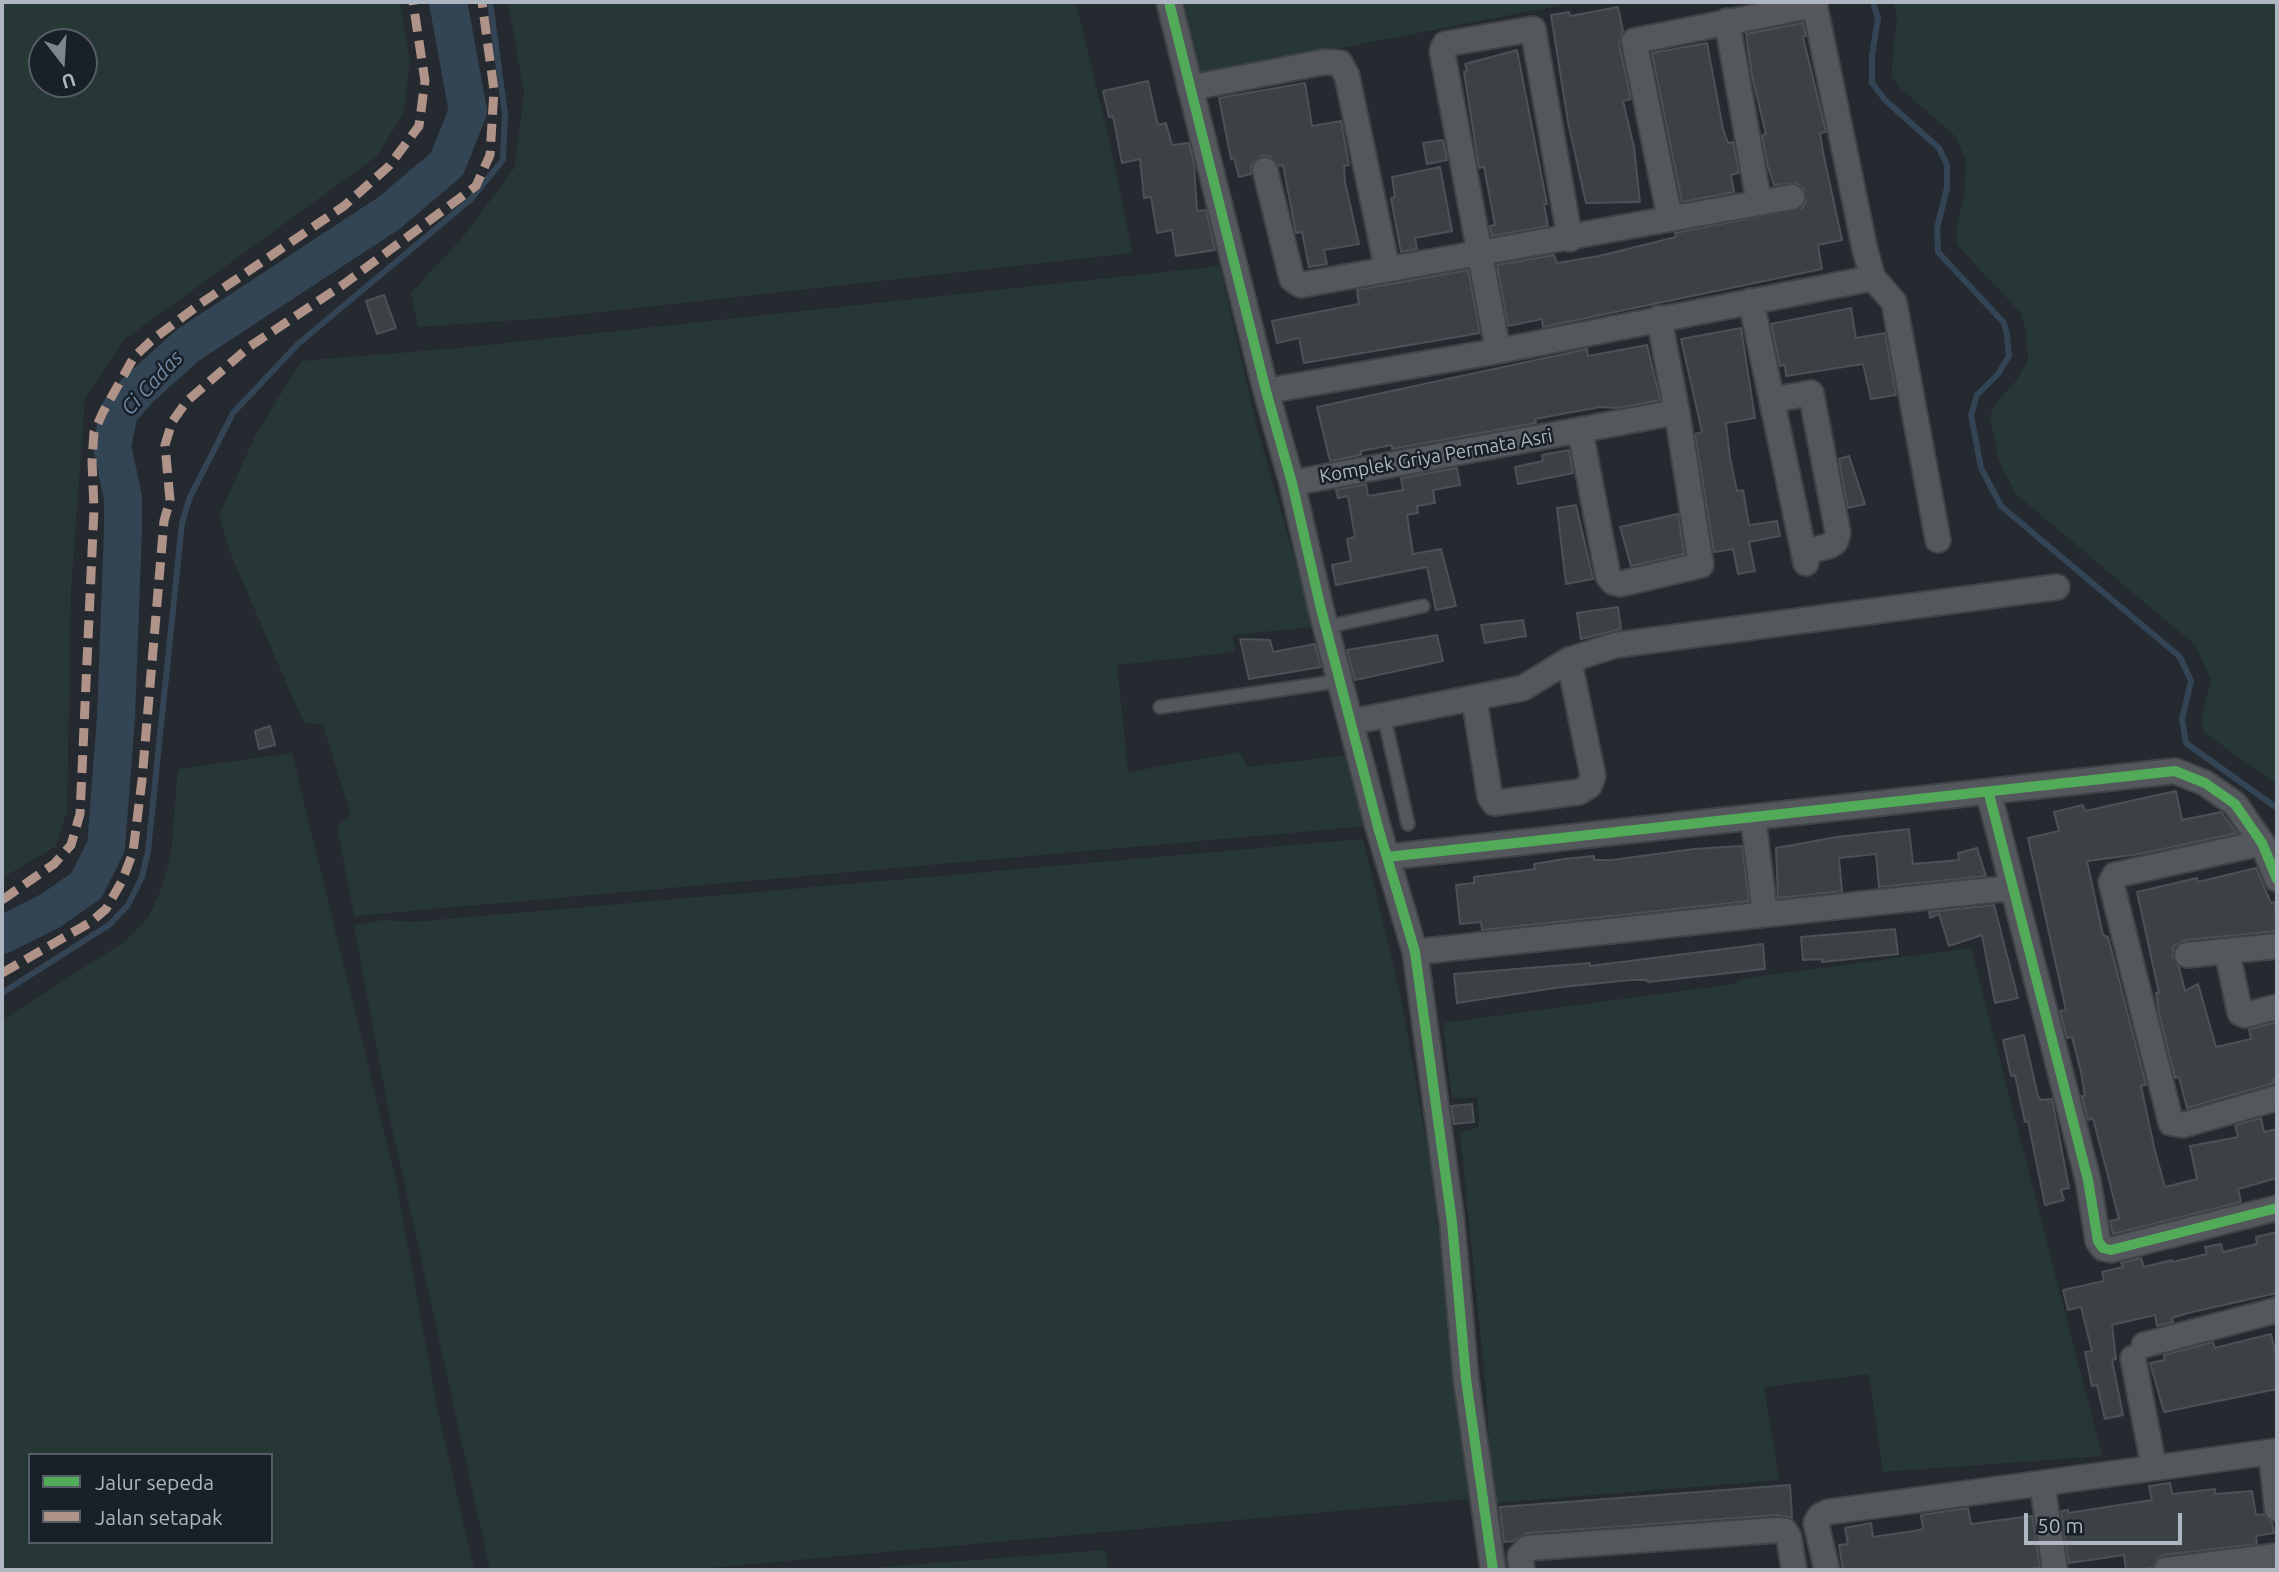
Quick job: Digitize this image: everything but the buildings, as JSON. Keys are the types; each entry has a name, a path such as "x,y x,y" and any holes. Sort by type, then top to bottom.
{"street":[{"path":"1169,2 1350,722 1415,952 1452,1222 1466,1378 1493,1570"},
{"path":"1670,219 1632,44 1638,39 1719,15 1814,3 1873,278 1889,293 1894,302 1938,540"},
{"path":"1719,15 1759,203"},
{"path":"1498,351 1442,47 1531,27 1534,31 1570,239"},
{"path":"1190,88 1324,62 1340,63 1347,76 1387,268"},
{"path":"1265,170 1295,283 1301,285 1387,268 1570,239 1792,197"},
{"path":"1266,391 1498,351 1873,278"},
{"path":"1751,301 1805,557 1835,542 1838,533 1811,393 1772,400"},
{"name":"Komplek Griya Permata Asri","path":"1580,430 1608,576 1620,584 1701,565 1659,318"},
{"name":"Komplek Griya Permata Asri","path":"1292,483 1677,412"},
{"path":"1350,722 1523,688 1569,660 1616,645 2057,587"},
{"path":"1474,698 1490,797 1494,803 1579,792 1589,786 1593,776 1569,660"},
{"path":"1387,857 2175,771 2205,783 2229,799 2248,818 2277,879"},
{"path":"1989,793 2011,888 2088,1180 2098,1241 2103,1248 2110,1251 2277,1208"},
{"path":"1754,818 1765,913"},
{"path":"2262,843 2115,876 2111,881 2172,1123 2183,1125 2277,1098"},
{"path":"1415,952 2011,888"},
{"path":"2187,955 2277,946"},
{"path":"2227,951 2240,1013 2245,1015 2277,1007"},
{"path":"2154,1468 2138,1351 2277,1310"},
{"path":"1828,1570 1816,1523 1819,1516 1828,1512 2274,1452 2277,1509"},
{"path":"2042,1483 2055,1570"},
{"path":"1522,1570 1520,1556 1528,1548 1778,1530 1785,1531 1789,1538 1794,1570"},
{"path":"2166,1570 2191,1569 2277,1556"}],"lane":[{"path":"1326,627 1423,606"},
{"path":"1160,707 1340,681"},
{"path":"1384,716 1408,824"}],"shaded area":[{"path":"2,2 400,2 410,58 404,113 376,157 124,340 85,398 71,589 67,812 55,847 2,878"},
{"path":"508,2 1076,2 1113,157 1132,253 547,318 418,327 411,293 462,238 515,167 524,93"},
{"path":"1180,2 1578,2 1200,75"},
{"path":"1893,2 2277,2 2277,785 2204,732 2201,719 2211,679 2195,645 2016,494 1999,461 1990,417 1994,405 2013,385 2028,361 2026,331 2021,313 1957,245 1956,230 1965,190 1966,161 1955,136 1900,88 1891,76 1897,16"},
{"path":"1220,266 1258,432 1314,627 1233,635 1234,652 1117,665 1128,772 1240,752 1247,767 1349,755 1369,826 354,916 337,826 351,816 323,725 305,723 297,708 230,552 219,516 254,438 301,361 459,348"},
{"path":"292,753 395,1176 437,1407 474,1570 2,1570 2,1020 124,942 148,918 163,885 171,854 178,769"},
{"path":"1363,839 1401,998 1430,1161 1470,1499 687,1570 490,1570 390,1118 354,925 383,920 413,922"},
{"path":"1971,948 2102,1456 1883,1472 1869,1374 1764,1387 1779,1480 1493,1503 1486,1389 1460,1133 1479,1127 1478,1097 1452,1098 1443,1023 1734,984 1746,978"},
{"path":"1105,1550 1108,1570 843,1570"}],"waterway":[{"name":"Ci Cadas","path":"2,935 50,911 86,886 106,847 116,718 123,529 123,498 112,446 119,412 138,390 188,345 389,213 447,164 468,111 448,2"},
{"path":"2,993 109,925 128,905 142,877 148,851 182,523 190,497 233,413 298,344 470,200 503,160 505,114 490,2"},
{"path":"1873,2 1878,18 1872,55 1872,83 1886,101 1939,148 1947,165 1947,188 1937,228 1938,252 2004,323 2007,335 2009,356 1998,374 1977,395 1971,415 1981,468 2001,506 2180,657 2191,681 2182,719 2186,743 2277,808"}],"marked path":[{"path":"2,900 54,864 71,845 80,814 94,509 92,461 94,432 103,412 134,357 152,340 344,206 389,166 419,126 425,81 413,2"},
{"path":"2,973 91,922 106,909 122,881 133,852 142,780 164,521 170,500 165,445 172,422 187,401 249,347 344,284 476,186 490,155 494,90 482,2"}],"cycle path":[{"path":"1169,2 1266,391 1292,483 1321,609 1378,827 1415,952 1452,1222 1466,1379 1493,1570"},
{"path":"1387,857 2175,771 2205,783 2235,804 2262,843 2277,879"},
{"path":"1989,794 2088,1180 2098,1241 2103,1248 2111,1250 2277,1208"}]}
